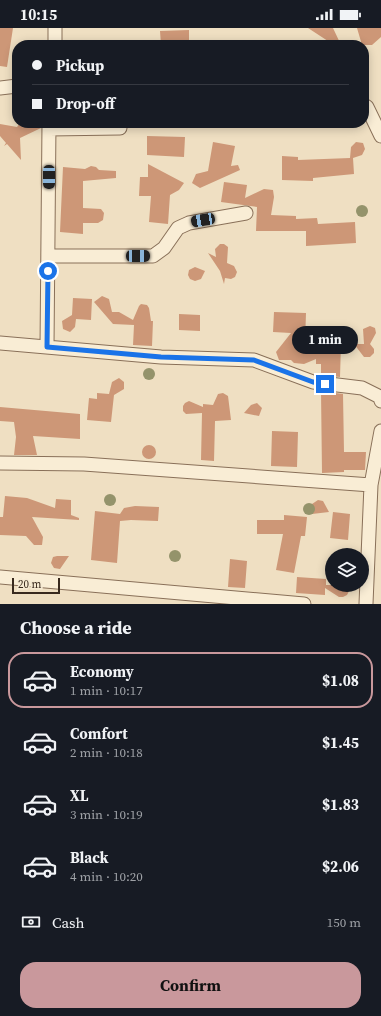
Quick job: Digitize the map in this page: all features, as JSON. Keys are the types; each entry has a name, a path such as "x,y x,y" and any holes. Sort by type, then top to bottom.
{"street":[{"path":"55,28 55,40"},
{"path":"0,88 12,87"},
{"path":"369,112 381,136"},
{"path":"47,347 49,128"},
{"path":"48,256 153,256 164,248 178,228 189,223 246,213"},
{"path":"0,343 161,357 254,360 313,382 362,388 380,397 381,401"},
{"path":"366,604 371,485 381,430"},
{"path":"0,463 84,464 371,485"},
{"path":"0,577 304,604"}],"building":[{"path":"0,28 13,28 7,67 0,66"},
{"path":"308,28 333,28 339,40 326,40"},
{"path":"357,28 381,28 381,37 372,45 369,45 369,40 361,40"},
{"path":"189,30 189,40 161,40 160,31"},
{"path":"0,124 12,126 12,128 41,128 20,138 21,160 7,144 4,146 6,143 0,136"},
{"path":"147,136 185,137 184,157 147,155"},
{"path":"213,142 235,146 231,166 238,165 240,170 200,188 192,183 196,174 208,171"},
{"path":"356,142 363,143 365,149 362,155 353,158 354,174 313,178 313,181 282,180 282,156 298,157 298,160 350,158 351,147"},
{"path":"148,164 184,183 179,190 170,195 168,224 149,222 151,196 139,196 140,177 148,177"},
{"path":"91,166 96,167 99,170 116,171 116,178 83,181 83,208 101,209 104,213 103,220 98,223 83,223 83,234 60,232 63,167 85,169"},
{"path":"224,182 247,185 245,198 264,189 273,190 274,197 271,215 296,216 296,219 317,218 318,224 355,222 356,243 306,246 306,231 256,231 257,207 221,202"},
{"path":"220,244 224,244 228,247 227,263 234,266 237,272 235,277 231,279 225,278 224,284 220,271 208,253 216,257 215,249"},
{"path":"195,267 205,271 201,279 195,281 190,279 188,275 189,270"},
{"path":"102,296 109,299 112,312 119,312 133,320 139,306 141,304 147,305 149,308 151,321 153,321 152,346 133,345 134,325 113,324 94,302"},
{"path":"73,298 92,299 91,320 76,319 75,327 70,332 63,329 62,321 72,315"},
{"path":"274,312 306,313 305,343 341,344 340,377 321,375 321,364 316,364 316,359 304,364 294,363 291,360 279,360 276,352 291,333 273,332"},
{"path":"179,314 200,315 200,331 179,330"},
{"path":"370,326 375,328 376,333 370,344 374,349 374,353 370,357 364,357 354,344 364,344 363,329"},
{"path":"119,378 124,382 124,389 114,395 111,422 87,420 89,398 97,399 97,393 109,394 112,382"},
{"path":"321,391 343,394 344,452 366,452 365,470 344,470 344,472 322,473"},
{"path":"223,393 228,396 231,420 215,421 214,461 201,460 202,413 186,414 183,411 183,406 189,401 203,407 203,404 213,405 218,394"},
{"path":"257,403 262,408 259,416 244,413 251,405"},
{"path":"0,407 80,414 80,439 33,436 37,455 14,455 16,437 14,422 0,421"},
{"path":"272,431 298,432 297,467 271,466"},
{"path":"149,445 154,447 156,452 154,457 149,459 144,457 142,452 144,447"},
{"path":"5,496 27,498 55,508 56,499 71,500 71,515 79,518 79,520 32,517 43,537 42,545 34,545 26,536 0,535 0,517 3,517"},
{"path":"318,500 323,501 329,512 312,514 312,504"},
{"path":"135,506 159,507 158,521 120,521 117,563 91,560 95,511 120,514 124,508"},
{"path":"333,512 350,514 348,540 330,538"},
{"path":"284,515 307,517 305,536 301,536 294,573 276,570 283,534 257,534 257,520 284,520"},
{"path":"69,556 60,569 54,568 51,563 53,557"},
{"path":"230,559 247,561 245,588 228,587"},
{"path":"297,577 325,579 325,595 296,593"},
{"path":"331,592 348,592 347,595 339,597"}],"route":[{"path":"48,271 47,347 161,357 254,360 313,382 325,384"}]}
